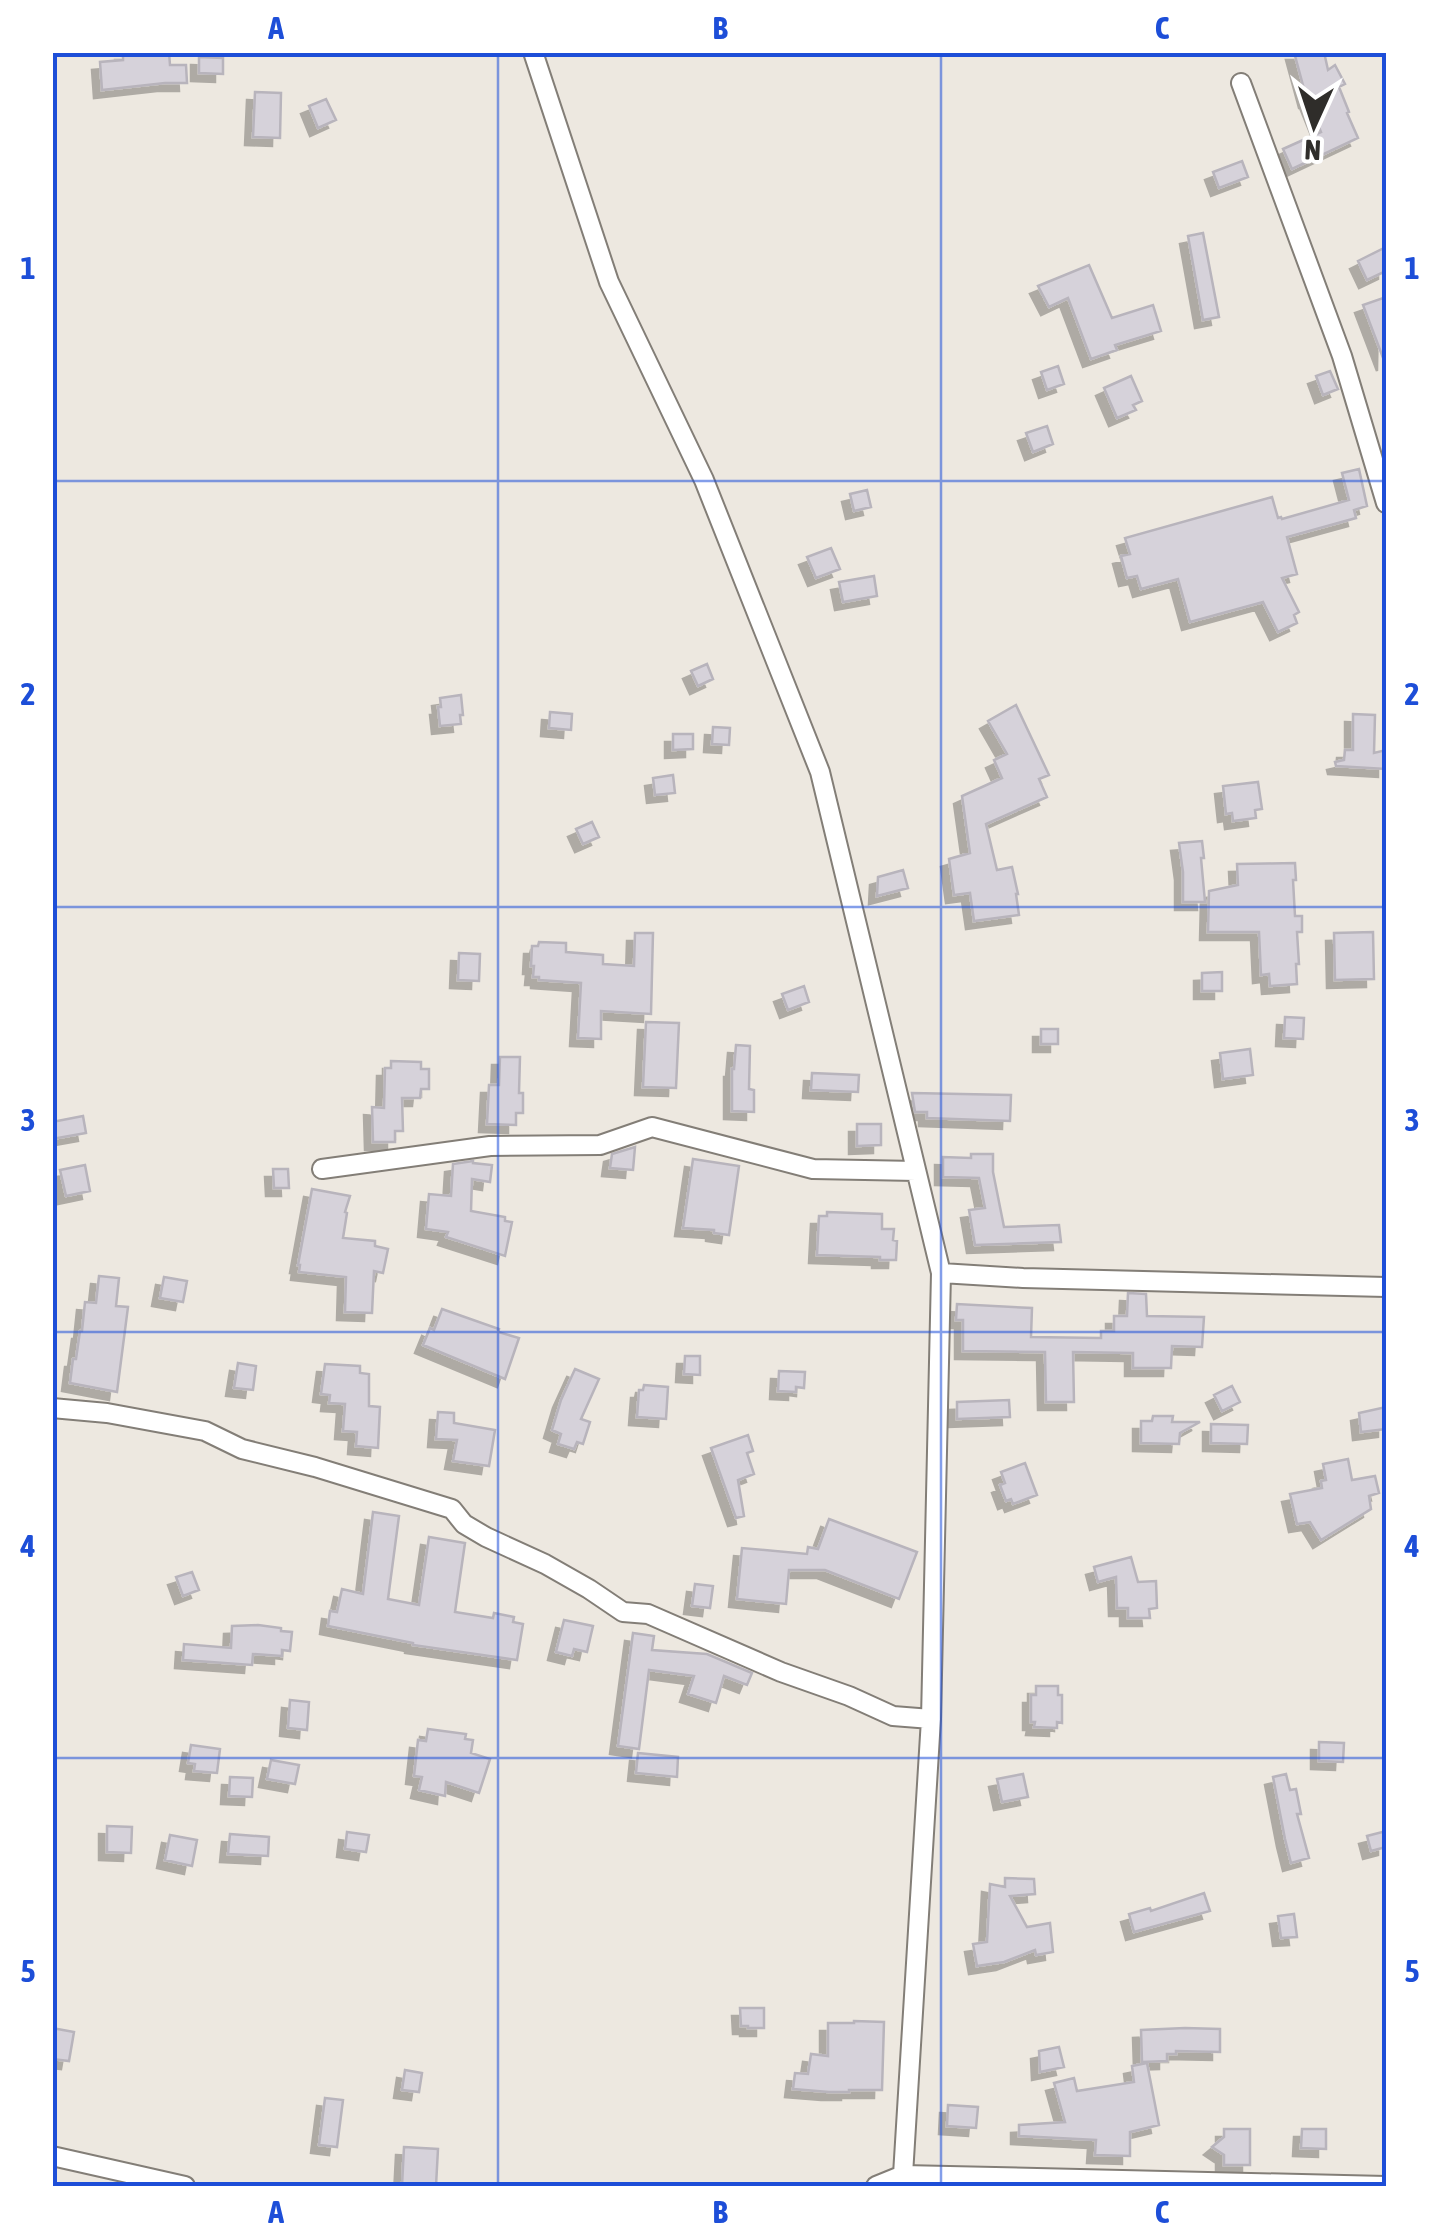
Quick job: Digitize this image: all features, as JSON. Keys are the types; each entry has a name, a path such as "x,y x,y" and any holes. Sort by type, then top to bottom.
{"street":[{"path":"533,52 609,282 704,480 820,772 940,1273 931,1719 903,2175"},
{"path":"1241,83 1342,356 1386,503"},
{"path":"322,1169 490,1146 600,1145 652,1127 813,1168 916,1170"},
{"path":"940,1273 1386,1287"},
{"path":"52,1408 107,1413 205,1431 242,1449 452,1509 464,1524 544,1564 623,1612 648,1614 893,1716 931,1719"},
{"path":"52,2156 185,2186"},
{"path":"876,2186 903,2175 1386,2186"}],"building":[{"path":"123,52 169,52 170,65 186,65 187,83 102,90 100,62 123,60"},
{"path":"1294,52 1324,52 1328,70 1335,65 1345,84 1339,87 1358,138 1292,169 1283,149 1321,132 1307,100"},
{"path":"199,57 223,58 223,74 199,73"},
{"path":"255,92 281,93 280,138 253,137"},
{"path":"326,99 336,120 318,128 309,106"},
{"path":"1242,161 1248,177 1219,188 1213,172"},
{"path":"1203,233 1219,317 1203,320 1188,236"},
{"path":"1386,247 1386,271 1367,280 1358,261"},
{"path":"1089,265 1112,318 1153,305 1161,331 1115,345 1117,350 1091,359 1068,298 1049,307 1038,286"},
{"path":"1383,298 1386,308 1385,363 1363,305"},
{"path":"1058,366 1064,384 1047,390 1041,372"},
{"path":"1330,371 1338,389 1323,395 1316,376"},
{"path":"1131,376 1142,401 1133,405 1136,410 1117,418 1104,388"},
{"path":"1047,426 1053,444 1033,452 1026,433"},
{"path":"1359,469 1367,506 1354,510 1356,518 1287,537 1297,574 1282,578 1299,612 1294,615 1297,623 1278,632 1263,602 1190,622 1178,579 1141,589 1137,576 1127,578 1121,556 1130,554 1125,538 1272,497 1278,518 1282,519 1349,500 1342,473"},
{"path":"867,490 871,507 854,511 850,494"},
{"path":"831,548 840,569 816,578 807,557"},
{"path":"874,576 877,596 843,602 839,582"},
{"path":"707,664 713,679 698,686 691,671"},
{"path":"461,695 461,724 440,726 440,698"},
{"path":"1016,705 1049,775 1039,779 1047,797 986,824 997,870 1012,867 1019,915 974,921 970,893 954,895 949,859 970,853 962,796 1002,778 994,760 1007,754 988,721"},
{"path":"550,712 572,714 571,730 549,728"},
{"path":"1353,714 1375,715 1374,753 1386,750 1386,769 1336,766 1335,762 1344,760 1345,750 1353,750"},
{"path":"713,727 730,728 729,745 712,744"},
{"path":"673,734 693,734 693,749 673,750"},
{"path":"673,775 675,793 655,795 653,778"},
{"path":"1258,782 1262,809 1255,810 1256,818 1233,821 1232,813 1226,814 1223,786"},
{"path":"592,822 599,837 583,844 576,829"},
{"path":"1202,841 1205,902 1183,902 1179,843"},
{"path":"1295,863 1295,916 1302,916 1302,932 1297,932 1297,984 1270,986 1269,974 1261,975 1259,932 1208,932 1209,891 1238,885 1237,864"},
{"path":"903,870 908,888 877,896 878,877"},
{"path":"1373,932 1374,979 1335,980 1334,933"},
{"path":"635,933 653,933 651,1014 601,1011 601,1039 578,1038 581,983 533,977 532,946 539,942 566,943 566,952 603,955 603,964 634,966"},
{"path":"459,953 480,954 479,981 458,980"},
{"path":"1222,972 1222,991 1202,991 1202,973"},
{"path":"804,986 809,1002 788,1010 782,994"},
{"path":"1285,1017 1304,1018 1303,1039 1284,1038"},
{"path":"646,1022 679,1023 676,1088 643,1087"},
{"path":"1041,1029 1058,1029 1058,1044 1041,1044"},
{"path":"736,1045 750,1046 749,1089 754,1090 754,1112 732,1111"},
{"path":"1250,1049 1253,1075 1223,1079 1220,1053"},
{"path":"500,1057 520,1057 523,1113 516,1113 516,1125 487,1124 489,1085 499,1085"},
{"path":"391,1061 421,1062 421,1069 429,1069 429,1089 421,1089 420,1098 402,1098 403,1131 395,1131 395,1142 373,1142 372,1107 384,1108 385,1068 391,1068"},
{"path":"812,1073 859,1075 858,1092 811,1090"},
{"path":"912,1093 1011,1095 1010,1121 927,1118 927,1112 915,1112"},
{"path":"83,1116 86,1133 52,1139 52,1122"},
{"path":"857,1124 881,1124 881,1145 857,1146"},
{"path":"635,1147 633,1170 610,1168 612,1154"},
{"path":"971,1154 993,1154 1004,1227 1059,1225 1061,1242 975,1245 969,1210 985,1208 979,1178 943,1177 943,1157 971,1158"},
{"path":"693,1159 739,1166 729,1235 683,1228"},
{"path":"473,1161 492,1165 490,1182 472,1179 471,1211 505,1217 505,1221 512,1222 505,1256 446,1237 448,1232 426,1229 429,1194 451,1196 453,1164"},
{"path":"85,1165 90,1191 66,1196 60,1170"},
{"path":"273,1169 288,1169 289,1188 274,1188"},
{"path":"312,1189 350,1196 343,1238 375,1241 375,1246 388,1249 383,1273 374,1271 372,1313 345,1312 346,1277 299,1272"},
{"path":"827,1212 882,1214 882,1229 894,1229 896,1260 817,1255 819,1216 827,1216"},
{"path":"99,1276 119,1278 116,1306 128,1307 117,1392 70,1383 85,1302 96,1303"},
{"path":"164,1277 187,1281 183,1302 160,1298"},
{"path":"1128,1293 1146,1294 1147,1316 1204,1317 1202,1347 1172,1346 1171,1368 1133,1368 1133,1353 1073,1352 1074,1402 1046,1402 1045,1352 963,1351 963,1320 956,1320 957,1304 1032,1308 1031,1337 1101,1338 1101,1331 1114,1331 1114,1316 1127,1316"},
{"path":"442,1309 519,1338 505,1379 423,1345"},
{"path":"685,1356 700,1356 700,1375 684,1374"},
{"path":"238,1363 256,1366 253,1390 234,1388"},
{"path":"325,1364 360,1366 360,1373 369,1374 369,1406 380,1407 378,1448 356,1446 357,1432 343,1431 345,1404 329,1403 330,1395 321,1394"},
{"path":"575,1369 599,1379 581,1419 590,1422 583,1444 577,1442 574,1449 558,1444 561,1434 552,1430"},
{"path":"779,1371 805,1372 804,1388 796,1387 796,1392 778,1391"},
{"path":"644,1385 668,1387 666,1419 637,1417 639,1390"},
{"path":"1232,1386 1240,1402 1222,1411 1214,1395"},
{"path":"1009,1400 1010,1417 957,1419 957,1402"},
{"path":"1386,1407 1386,1429 1361,1432 1359,1413"},
{"path":"438,1412 454,1413 454,1423 495,1430 489,1466 453,1461 457,1440 436,1439"},
{"path":"1153,1416 1173,1416 1172,1422 1200,1422 1180,1433 1179,1444 1141,1443 1141,1421 1152,1421"},
{"path":"1211,1424 1248,1425 1247,1444 1211,1443"},
{"path":"748,1435 753,1451 747,1453 754,1474 738,1480 744,1516 736,1518 711,1448"},
{"path":"1348,1459 1352,1480 1375,1476 1379,1493 1369,1496 1371,1509 1321,1540 1310,1522 1297,1524 1290,1494 1322,1488 1321,1481 1326,1480 1323,1464"},
{"path":"1025,1463 1037,1495 1013,1504 1011,1499 1006,1501 1000,1485 1005,1483 1001,1472"},
{"path":"373,1512 399,1516 388,1599 419,1605 429,1537 465,1543 455,1612 514,1617 513,1622 523,1624 517,1660 413,1645 328,1626 330,1611 337,1612 342,1589 363,1594"},
{"path":"829,1519 917,1552 899,1599 825,1570 789,1570 786,1604 737,1599 742,1548 807,1554 808,1547 818,1549"},
{"path":"1131,1557 1138,1582 1156,1581 1157,1608 1149,1609 1150,1618 1128,1618 1128,1608 1117,1608 1116,1577 1098,1582 1094,1567"},
{"path":"192,1572 199,1590 183,1596 176,1577"},
{"path":"695,1584 713,1586 710,1608 692,1606"},
{"path":"564,1620 593,1626 587,1652 574,1649 572,1656 556,1652"},
{"path":"258,1625 292,1632 290,1651 282,1650 282,1656 253,1654 252,1665 183,1660 184,1644 231,1648 232,1626"},
{"path":"633,1633 654,1636 652,1650 707,1654 752,1673 747,1685 724,1676 716,1703 688,1694 694,1676 649,1670 639,1749 618,1746"},
{"path":"1036,1686 1058,1686 1058,1695 1062,1695 1062,1723 1057,1722 1057,1728 1034,1727 1035,1722 1031,1722 1031,1695 1036,1695"},
{"path":"290,1700 309,1702 307,1730 288,1728"},
{"path":"428,1729 466,1734 465,1739 473,1740 471,1753 490,1759 479,1793 446,1782 445,1796 419,1790 422,1777 414,1776 418,1740 426,1741"},
{"path":"1319,1742 1344,1743 1343,1762 1319,1761"},
{"path":"191,1745 220,1749 217,1773 194,1771 195,1764 188,1763"},
{"path":"638,1753 678,1757 677,1777 636,1773"},
{"path":"271,1760 299,1765 295,1784 267,1779"},
{"path":"1023,1774 1028,1797 1002,1802 997,1779"},
{"path":"1286,1774 1290,1790 1296,1789 1301,1814 1297,1814 1309,1858 1291,1863 1273,1777"},
{"path":"230,1777 253,1778 252,1797 229,1796"},
{"path":"107,1826 132,1827 131,1853 107,1852"},
{"path":"1386,1831 1386,1847 1371,1851 1367,1836"},
{"path":"347,1832 369,1835 366,1852 345,1849"},
{"path":"230,1834 269,1837 268,1856 228,1854"},
{"path":"170,1835 197,1840 192,1866 165,1860"},
{"path":"1005,1878 1034,1879 1035,1894 1010,1896 1027,1927 1050,1923 1053,1952 1036,1955 1035,1950 1004,1962 977,1966 973,1944 987,1942 990,1884 1005,1887"},
{"path":"1204,1893 1210,1911 1134,1932 1129,1914 1150,1908 1151,1911"},
{"path":"1294,1914 1297,1937 1281,1938 1278,1916"},
{"path":"740,2008 764,2008 764,2028 741,2026"},
{"path":"884,2022 882,2090 793,2089 795,2073 808,2074 811,2054 828,2056 828,2023"},
{"path":"52,2028 74,2032 69,2061 52,2059"},
{"path":"1220,2029 1220,2052 1176,2051 1167,2054 1167,2061 1142,2062 1141,2030"},
{"path":"1059,2047 1064,2067 1040,2072 1039,2051"},
{"path":"1147,2063 1159,2125 1130,2132 1130,2156 1095,2155 1096,2140 1019,2136 1019,2125 1065,2122 1054,2083 1074,2078 1077,2091 1134,2082 1132,2066"},
{"path":"405,2070 422,2073 419,2092 402,2090"},
{"path":"325,2098 343,2100 337,2147 319,2145"},
{"path":"948,2105 978,2107 976,2128 947,2126"},
{"path":"1224,2129 1250,2129 1250,2165 1224,2165 1224,2155 1212,2147 1224,2137"},
{"path":"1302,2129 1326,2129 1326,2149 1301,2148"},
{"path":"404,2147 438,2149 436,2186 402,2186"}]}
